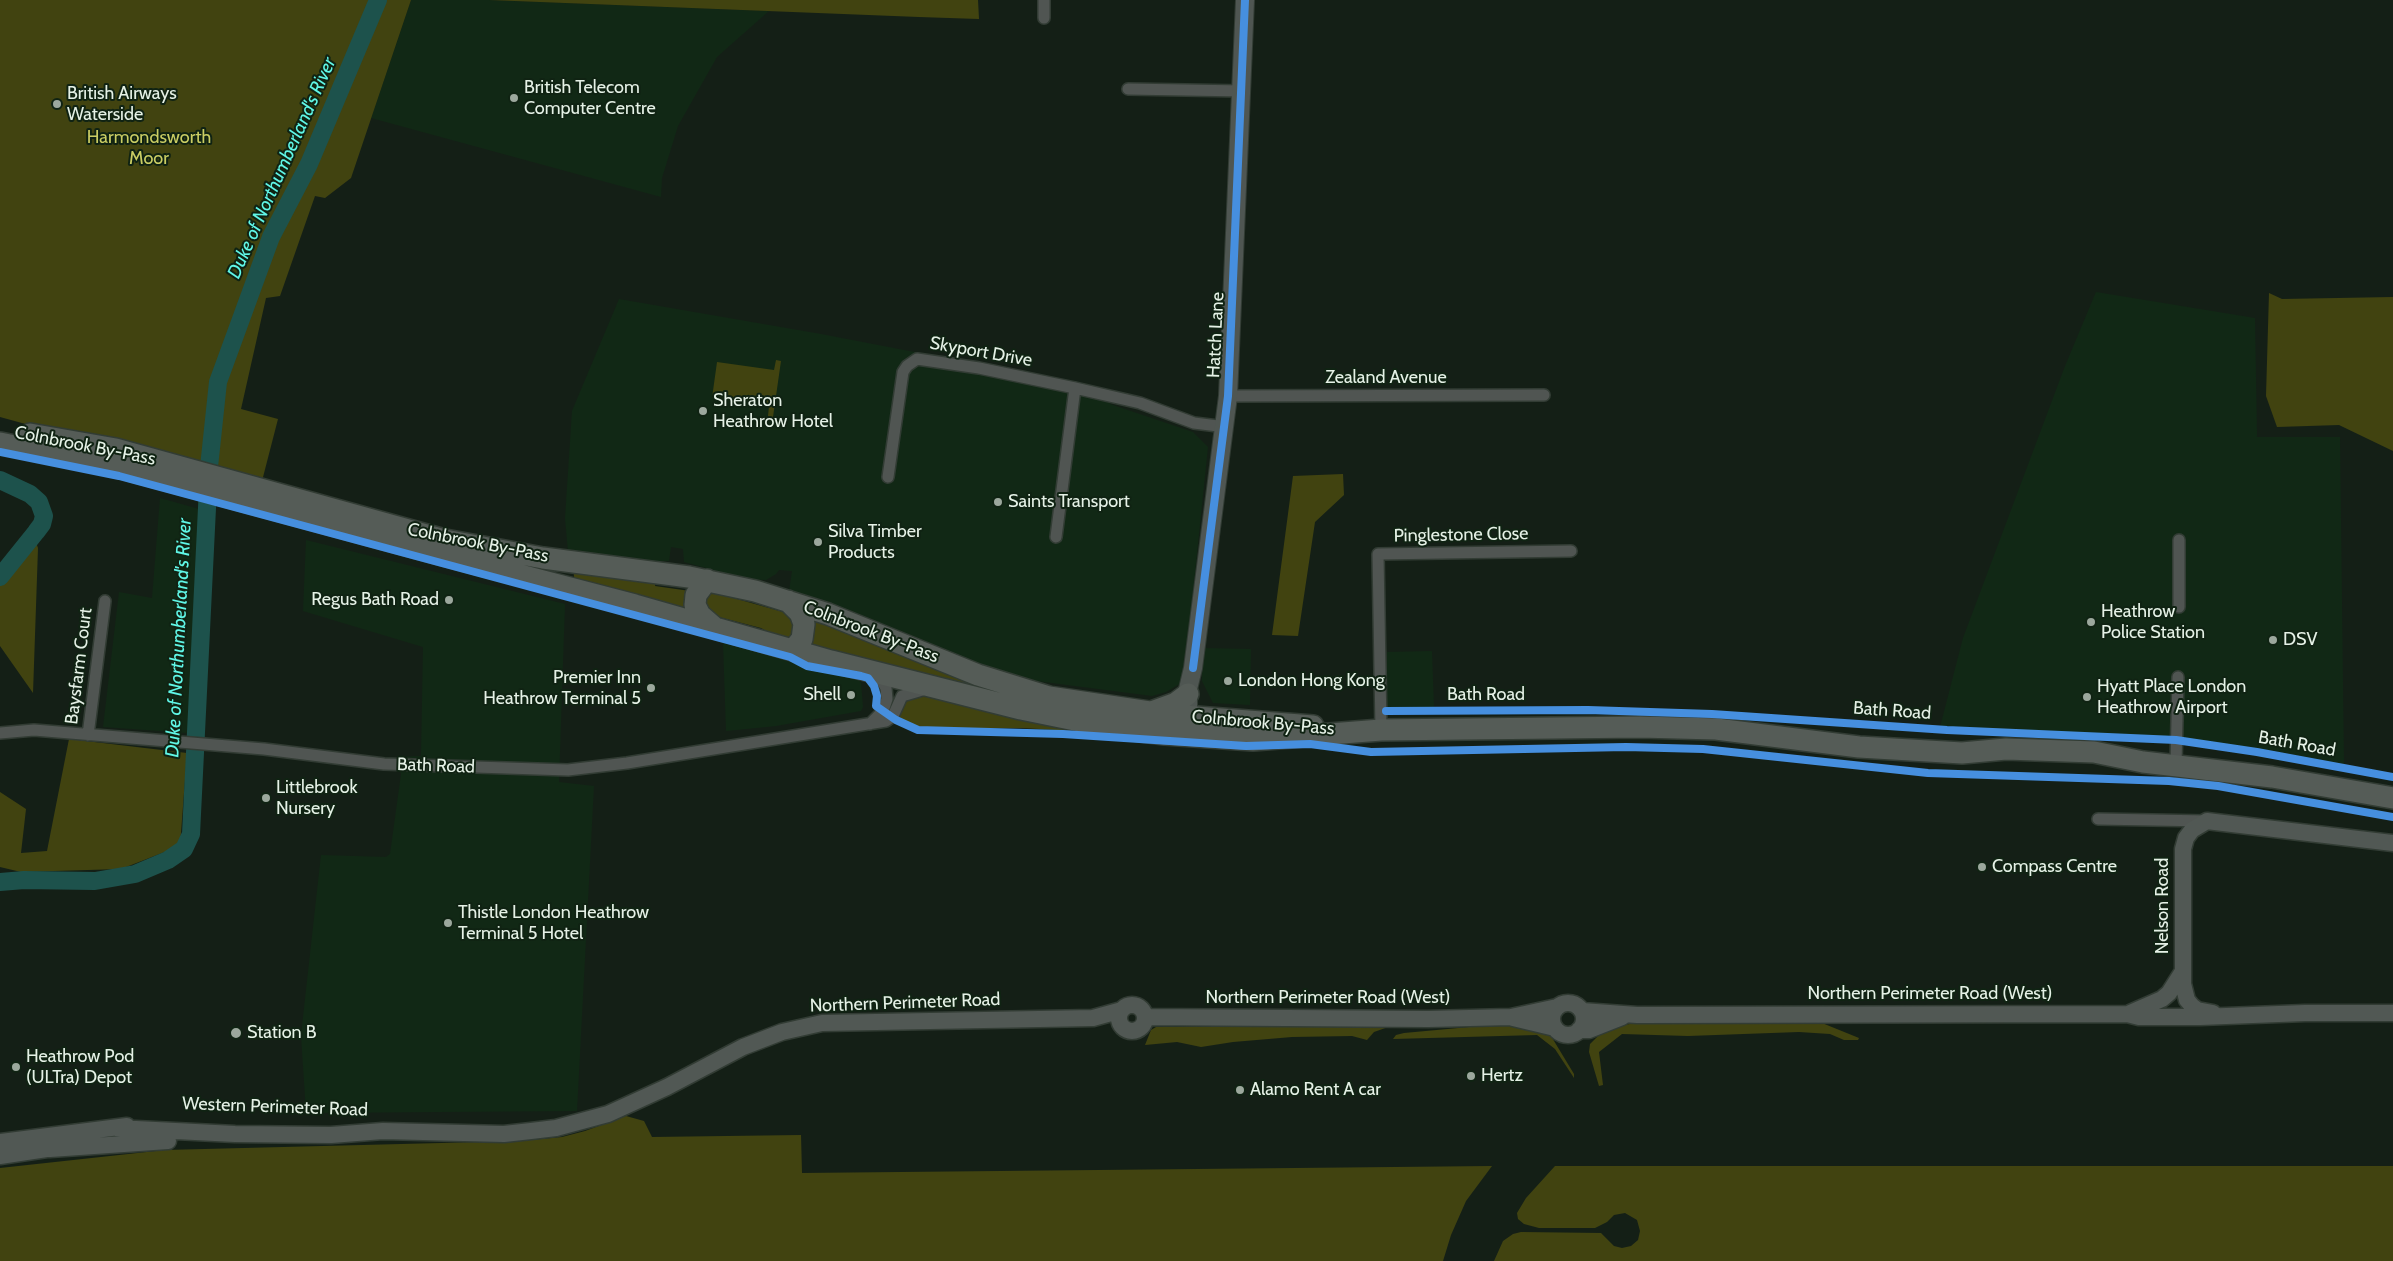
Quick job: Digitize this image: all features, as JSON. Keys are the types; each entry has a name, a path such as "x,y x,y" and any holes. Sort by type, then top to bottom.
{"highway":[{"name":"Colnbrook By-Pass","path":"0,429 116,449 207,482 717,629 1021,709 1104,726 1192,726"},
{"name":"Colnbrook By-Pass","path":"0,443 207,482 445,540 543,558 707,580 788,601 843,619 1016,688 1049,697 1149,712 1192,726 1268,740 1354,731"},
{"path":"707,580 696,595 695,605 700,615 717,629"},
{"path":"788,601 800,614 804,624 802,639 793,650"},
{"path":"1149,712 1169,706 1188,694"},
{"name":"Bath Road","path":"1354,731 1640,727 1716,729 1859,747 1962,753 2006,749 2094,752 2143,762 2176,764 2272,777 2393,798"}],"main road":[{"name":"Hatch Lane","path":"1192,726 1188,694 1226,427 1245,0"},
{"name":"Hatch Lane","path":"1192,726 1199,704 1193,668"}],"street":[{"path":"1044,0 1044,18"},
{"path":"1128,90 1242,91"},
{"name":"Skyport Drive","path":"888,478 903,372 907,366 917,359 979,368 1075,388 1140,403 1194,423 1226,427"},
{"path":"1056,537 1075,388"},
{"name":"Zealand Avenue","path":"1228,396 1544,396"},
{"path":"2179,540 2179,607"},
{"name":"Pinglestone Close","path":"1381,730 1378,554 1571,551"},
{"name":"Baysfarm Court","path":"88,736 105,601"},
{"path":"870,724 883,711 887,699 886,688 876,672"},
{"path":"2176,764 2178,677"},
{"name":"Bath Road","path":"0,733 34,730 88,736 264,749 384,764 535,770 578,769 627,763 886,721 892,718 900,698 905,694 937,687"},
{"path":"2098,819 2207,821 2393,843"},
{"path":"2164,820 2181,830 2183,849"},
{"name":"Nelson Road","path":"2207,821 2197,826 2189,834 2183,849 2183,971 2185,994 2192,1006 2197,1010 2222,1015"},
{"name":"Nelson Road","path":"2127,1014 2162,1000 2183,971"},
{"path":"1570,1003 1582,1011 1584,1019 1579,1030 1568,1035 1562,1034 1555,1028 1552,1017 1557,1007 1570,1003"},
{"name":"Northern Perimeter Road (West)","path":"1145,1017 1418,1019 1511,1017 1557,1007"},
{"name":"Northern Perimeter Road (West)","path":"1582,1011 1637,1015 2127,1014 2139,1017 2200,1017 2222,1015"},
{"path":"2222,1015 2393,1013"},
{"name":"Northern Perimeter Road (West)","path":"1579,1030 1637,1015"},
{"name":"Northern Perimeter Road","path":"530,1132 556,1128 608,1114 667,1087 743,1047 782,1032 822,1023 1122,1017 1124,1028 1134,1031 1142,1027 1145,1017"},
{"name":"Northern Perimeter Road (West)","path":"1511,1017 1555,1028"},
{"name":"Western Perimeter Road","path":"0,1142 165,1124 337,1125 384,1131"},
{"name":"Western Perimeter Road","path":"0,1156 50,1149 141,1131 165,1124"},
{"name":"Western Perimeter Road","path":"116,1128 141,1131 331,1135 384,1131 504,1134 530,1132"},
{"name":"Western Perimeter Road","path":"50,1149 235,1134"}],"shaded area":[{"path":"411,0 489,0 769,11 717,57 678,126 662,178 661,197 371,118"},
{"path":"2096,292 2255,318 2257,437 2340,437 2344,764 2264,749 2182,738 1940,727 1963,638 2065,366"},
{"path":"619,299 821,334 1112,390 1110,404 1193,432 1208,447 1191,612 1181,683 1166,692 1152,696 1021,679 789,592 792,571 779,570 766,580 746,579 684,562 683,549 671,547 669,561 643,561 568,552 565,518 572,411"},
{"path":"160,498 199,509 188,733 103,727 119,592 152,598"},
{"path":"306,540 565,604 559,782 594,786 577,1111 306,1113 301,1035 321,855 386,857 390,854 401,774 397,757 421,756 423,647 303,611"},
{"path":"723,643 783,659 808,668 858,679 861,683 863,707 861,711 776,726 726,731"},
{"path":"1202,648 1251,649 1250,705 1213,703 1202,681"},
{"path":"1432,651 1434,707 1387,709 1387,652"}],"green space":[{"name":"Harmondsworth Moor","path":"0,0 378,0 309,164 271,237 218,382 209,467 201,472 0,417"},
{"path":"382,0 411,0 351,178 325,198 315,196 280,296 266,298 241,409 278,419 262,481 211,467 221,383 274,238 313,165"},
{"path":"489,0 978,0 979,19 919,17"},
{"path":"2269,293 2282,299 2393,297 2393,451 2339,425 2277,427 2266,396"},
{"path":"776,360 781,361 773,417 768,416 769,406 712,398 717,362 774,370"},
{"path":"1343,474 1344,495 1315,522 1298,636 1272,635 1293,476"},
{"path":"35,540 38,548 33,693 0,646 0,580"},
{"path":"573,568 656,578 655,586 690,591 693,615 575,584"},
{"path":"705,590 794,615 795,639 780,639 761,628 711,615 701,595"},
{"path":"810,617 1127,724 805,646"},
{"path":"923,695 1109,733 1022,728 922,728 897,719 903,704 908,699"},
{"path":"69,739 187,753 180,846 121,869 21,872 0,867 0,792 26,809 21,853 47,851"},
{"path":"1822,1023 1859,1038 1858,1040 1844,1040 1830,1034 1799,1032 1688,1036 1622,1034 1599,1052 1603,1085 1599,1086 1589,1052 1590,1044 1602,1032 1616,1026 1630,1024"},
{"path":"1502,1024 1539,1029 1551,1036 1574,1074 1574,1078 1555,1049 1537,1035 1393,1039 1396,1035 1404,1033"},
{"path":"1394,1025 1374,1032 1367,1040 1352,1036 1292,1037 1201,1047 1177,1042 1145,1045 1151,1030 1156,1027"},
{"path":"626,1116 644,1121 652,1137 801,1135 802,1173 1492,1166 1466,1201 1451,1235 1443,1261 0,1261 0,1168 165,1150 520,1141 562,1137"},
{"path":"1555,1166 2393,1166 2393,1261 1494,1261 1503,1241 1513,1234 1521,1232 1601,1233 1614,1246 1622,1248 1631,1246 1638,1240 1640,1231 1637,1220 1625,1213 1614,1215 1607,1222 1595,1228 1539,1228 1524,1224 1518,1219 1517,1213 1526,1198"}],"waterway":[{"name":"Duke of Northumberland's River","path":"0,882 24,880 95,881 135,874 168,860 184,849 191,834 209,467 218,382 271,237 309,164 378,0"},
{"path":"0,480 30,494 39,502 44,516 42,524 0,577"}],"cycle path":[{"path":"1193,668 1228,396 1245,0"},
{"path":"0,452 119,476 790,657 807,666 868,678 874,686 877,696 876,706 896,720 918,730 1063,734 1246,746 1310,744 1371,752 1626,747 1703,749 1928,773 2169,781 2218,786 2393,817"},
{"path":"1386,711 1588,710 1712,714 1947,730 2176,740 2257,752 2393,777"}],"place":[{"name":"British Telecom Computer Centre","path":"514,98"},
{"name":"British Airways Waterside","path":"57,104"},
{"name":"Sheraton Heathrow Hotel","path":"703,411"},
{"name":"Saints Transport","path":"998,502"},
{"name":"Silva Timber Products","path":"818,542"},
{"name":"Regus Bath Road","path":"449,600"},
{"name":"Heathrow Police Station","path":"2091,622"},
{"name":"DSV","path":"2273,640"},
{"name":"London Hong Kong","path":"1228,681"},
{"name":"Premier Inn Heathrow Terminal 5","path":"651,688"},
{"name":"Shell","path":"851,695"},
{"name":"Hyatt Place London Heathrow Airport","path":"2087,697"},
{"name":"Littlebrook Nursery","path":"266,798"},
{"name":"Compass Centre","path":"1982,867"},
{"name":"Thistle London Heathrow Terminal 5 Hotel","path":"448,923"},
{"name":"Station B","path":"236,1033"},
{"name":"Heathrow Pod (ULTra) Depot","path":"16,1067"},
{"name":"Hertz","path":"1471,1076"},
{"name":"Alamo Rent A car","path":"1240,1090"}]}
